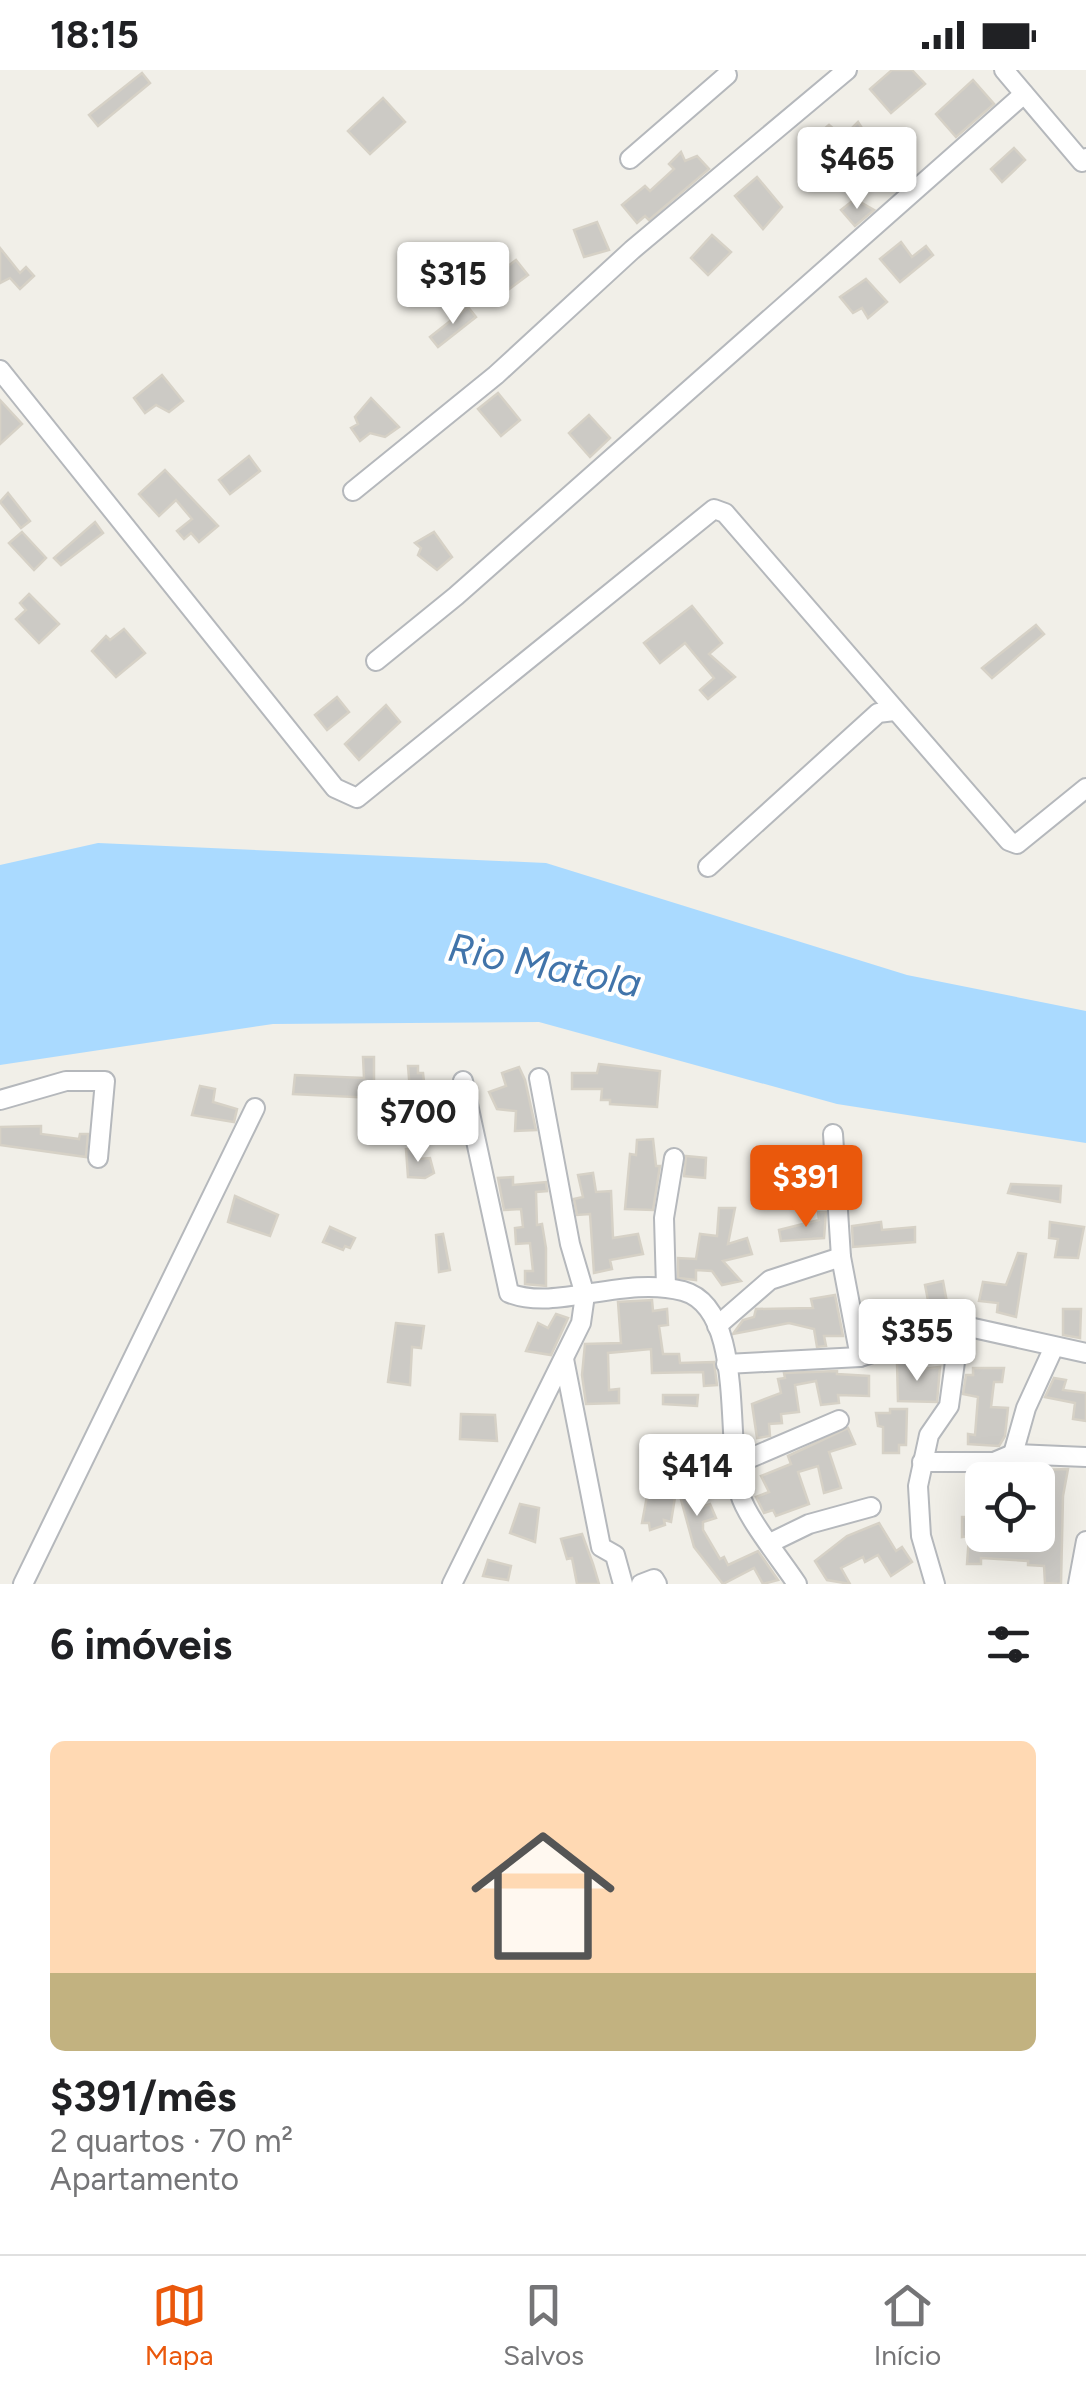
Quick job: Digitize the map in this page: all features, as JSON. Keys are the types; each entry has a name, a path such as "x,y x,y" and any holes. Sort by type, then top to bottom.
{"street":[{"path":"354,490 496,375 632,250 847,70"},
{"path":"1004,70 1084,163"},
{"path":"630,160 727,72"},
{"path":"376,661 456,596 1024,94"},
{"path":"0,370 51,428 335,788 357,798 714,509 725,513 1008,841 1017,844 1035,834 1086,788"},
{"path":"708,866 878,714 894,711"},
{"path":"452,1584 581,1324 585,1295 570,1244 539,1078"},
{"path":"463,1080 500,1239 507,1289 514,1296 585,1295 624,1286 666,1287 700,1298 717,1326 726,1364 740,1496 797,1584"},
{"path":"0,1100 66,1081 105,1081 98,1158"},
{"path":"22,1584 255,1108"},
{"path":"833,1134 841,1256 860,1357"},
{"path":"666,1287 664,1218 674,1158"},
{"path":"717,1326 770,1280 841,1256"},
{"path":"726,1364 860,1357 960,1325 1086,1353"},
{"path":"935,1584 936,1575 921,1536 918,1486 929,1435 949,1406 960,1325"},
{"path":"1013,1454 1026,1408 1054,1347"},
{"path":"564,1359 601,1548 614,1555 623,1584"},
{"path":"734,1465 838,1420"},
{"path":"922,1462 994,1462 1013,1454 1086,1457"},
{"path":"772,1542 809,1524 871,1508"},
{"path":"1078,1584 1086,1540"},
{"path":"641,1584 654,1579 658,1584"}],"water":[{"name":"Rio Matola","path":"98,843 546,863 907,975 1086,1011 1086,1143 837,1104 539,1022 273,1024 0,1065 0,865"}],"building":[{"path":"892,70 912,70 925,84 891,113 870,89"},
{"path":"142,73 150,83 98,126 89,115"},
{"path":"973,80 994,104 956,137 936,114"},
{"path":"383,98 405,122 370,154 348,131"},
{"path":"858,122 873,145 844,173 811,140 829,125 843,137"},
{"path":"1014,148 1025,160 1002,182 991,169"},
{"path":"681,152 685,161 697,156 709,169 649,220 645,216 637,223 622,205 645,186 650,191 674,169 669,164"},
{"path":"757,177 782,207 763,229 735,196"},
{"path":"855,199 874,210 855,226 841,210"},
{"path":"597,222 609,250 584,257 574,230"},
{"path":"712,235 731,252 708,275 691,258"},
{"path":"901,242 912,257 926,246 933,255 900,282 880,259"},
{"path":"0,248 20,273 26,267 34,276 20,289 10,278 0,283"},
{"path":"516,260 528,275 500,296 488,281"},
{"path":"866,279 887,302 868,318 862,308 853,313 840,297"},
{"path":"468,307 476,317 438,347 430,337"},
{"path":"162,375 183,401 169,412 156,405 145,413 134,398"},
{"path":"498,393 520,420 501,436 478,409"},
{"path":"371,398 399,427 385,437 370,433 360,441 351,428 358,424 355,417"},
{"path":"0,400 22,424 0,444"},
{"path":"589,415 610,438 590,457 569,433"},
{"path":"249,456 260,471 230,494 219,480"},
{"path":"165,470 218,526 199,542 191,533 184,539 177,531 192,519 176,500 159,516 139,494"},
{"path":"8,493 30,521 21,528 0,502"},
{"path":"95,522 103,533 61,565 54,558"},
{"path":"22,532 46,558 34,570 9,543"},
{"path":"434,532 452,557 437,570 418,555 421,548 415,543"},
{"path":"29,594 59,624 39,643 16,619 26,610 20,603"},
{"path":"692,606 722,643 709,654 735,677 708,699 700,690 714,678 685,643 660,663 644,643"},
{"path":"1036,625 1044,634 992,678 982,668"},
{"path":"124,629 145,653 116,677 92,651 106,636 110,640"},
{"path":"337,697 349,712 327,730 315,715"},
{"path":"386,705 400,722 359,760 345,744"},
{"path":"363,1057 374,1057 374,1098 293,1094 295,1075 364,1078"},
{"path":"599,1064 660,1071 657,1107 610,1104 610,1100 601,1100 602,1089 572,1089 572,1073 597,1073"},
{"path":"408,1066 418,1066 418,1073 423,1073 428,1116 412,1115"},
{"path":"519,1067 536,1130 515,1131 516,1111 497,1109 489,1092 506,1086 502,1073"},
{"path":"200,1086 215,1089 213,1102 237,1109 234,1122 192,1115"},
{"path":"41,1126 41,1134 79,1139 80,1134 88,1134 86,1157 0,1145 0,1127"},
{"path":"653,1139 656,1166 660,1166 653,1210 625,1209 630,1154 636,1155 637,1140"},
{"path":"406,1149 418,1150 418,1159 430,1158 434,1173 425,1178 408,1177"},
{"path":"686,1156 706,1158 705,1178 684,1176"},
{"path":"593,1173 596,1192 611,1191 613,1238 638,1234 643,1254 610,1260 612,1269 594,1273 590,1214 577,1215 574,1199 583,1197 578,1175"},
{"path":"513,1177 513,1185 546,1182 547,1191 536,1192 537,1225 542,1224 546,1248 546,1286 525,1284 525,1271 533,1271 530,1243 516,1244 515,1228 523,1227 521,1209 504,1210 498,1178"},
{"path":"1011,1184 1061,1186 1060,1202 1008,1193"},
{"path":"235,1196 278,1215 270,1236 228,1222"},
{"path":"719,1208 735,1208 728,1244 747,1238 752,1254 723,1261 741,1281 722,1285 712,1271 696,1270 696,1280 678,1278 678,1258 696,1259 700,1234 717,1236"},
{"path":"818,1212 826,1212 824,1238 781,1241 779,1230 819,1220"},
{"path":"881,1222 882,1230 915,1227 915,1242 853,1247 852,1226"},
{"path":"1050,1222 1084,1227 1078,1258 1055,1257 1058,1239 1049,1238"},
{"path":"330,1227 355,1238 350,1248 345,1246 343,1250 323,1242"},
{"path":"443,1234 450,1270 439,1272 436,1235"},
{"path":"1018,1253 1026,1254 1016,1317 997,1312 998,1303 979,1301 983,1282 1006,1285"},
{"path":"943,1281 949,1313 931,1316 925,1285"},
{"path":"835,1295 843,1336 824,1336 826,1346 817,1347 814,1329 789,1323 733,1334 743,1320 754,1317 756,1309 813,1308 811,1299"},
{"path":"652,1300 653,1311 667,1309 668,1325 659,1326 663,1354 679,1354 680,1363 714,1362 717,1385 704,1386 703,1372 652,1373 651,1349 608,1353 609,1390 619,1389 619,1403 586,1404 582,1375 585,1344 621,1343 618,1302"},
{"path":"1063,1309 1081,1309 1080,1338 1063,1335"},
{"path":"556,1314 568,1318 551,1355 526,1351 538,1323 548,1328"},
{"path":"396,1323 424,1326 421,1348 412,1347 410,1385 388,1382"},
{"path":"911,1362 911,1370 940,1367 937,1402 898,1401 897,1363"},
{"path":"973,1368 1004,1368 1002,1382 994,1382 991,1407 1008,1408 1005,1436 999,1446 968,1444 968,1434 975,1435 978,1397 963,1394 966,1375 973,1375"},
{"path":"837,1371 869,1376 869,1396 838,1395 839,1403 821,1405 816,1381 795,1385 799,1412 781,1414 782,1423 769,1424 770,1436 757,1438 752,1404 781,1393 778,1379 785,1378 784,1373"},
{"path":"1054,1378 1066,1380 1063,1390 1086,1393 1086,1421 1073,1419 1075,1403 1045,1397"},
{"path":"663,1395 698,1395 697,1406 663,1404"},
{"path":"890,1409 907,1409 906,1445 899,1445 899,1453 883,1453 883,1427 878,1426 876,1413 890,1413"},
{"path":"461,1414 495,1415 497,1441 460,1439"},
{"path":"848,1428 855,1444 829,1452 841,1488 824,1493 818,1466 798,1472 809,1504 776,1516 773,1510 764,1513 756,1497 769,1492 761,1476 791,1464 788,1456"},
{"path":"696,1453 698,1508 710,1504 716,1518 703,1522 703,1530 720,1559 724,1557 728,1565 758,1551 778,1580 763,1584 754,1568 723,1584 694,1547 677,1485 671,1522 664,1520 665,1525 650,1530 649,1523 642,1523 647,1496 665,1494 663,1457"},
{"path":"1055,1469 1068,1469 1063,1496 1061,1584 1045,1583 1044,1566 1028,1565 1028,1561 981,1558 981,1564 967,1564 968,1552 1055,1552"},
{"path":"520,1504 539,1508 535,1542 510,1533"},
{"path":"879,1523 896,1551 902,1547 912,1562 891,1576 878,1555 865,1562 863,1557 841,1568 850,1584 827,1580 815,1561 847,1536"},
{"path":"582,1534 599,1584 577,1584 572,1558 567,1559 561,1539"},
{"path":"488,1560 511,1566 508,1580 483,1576"}]}
